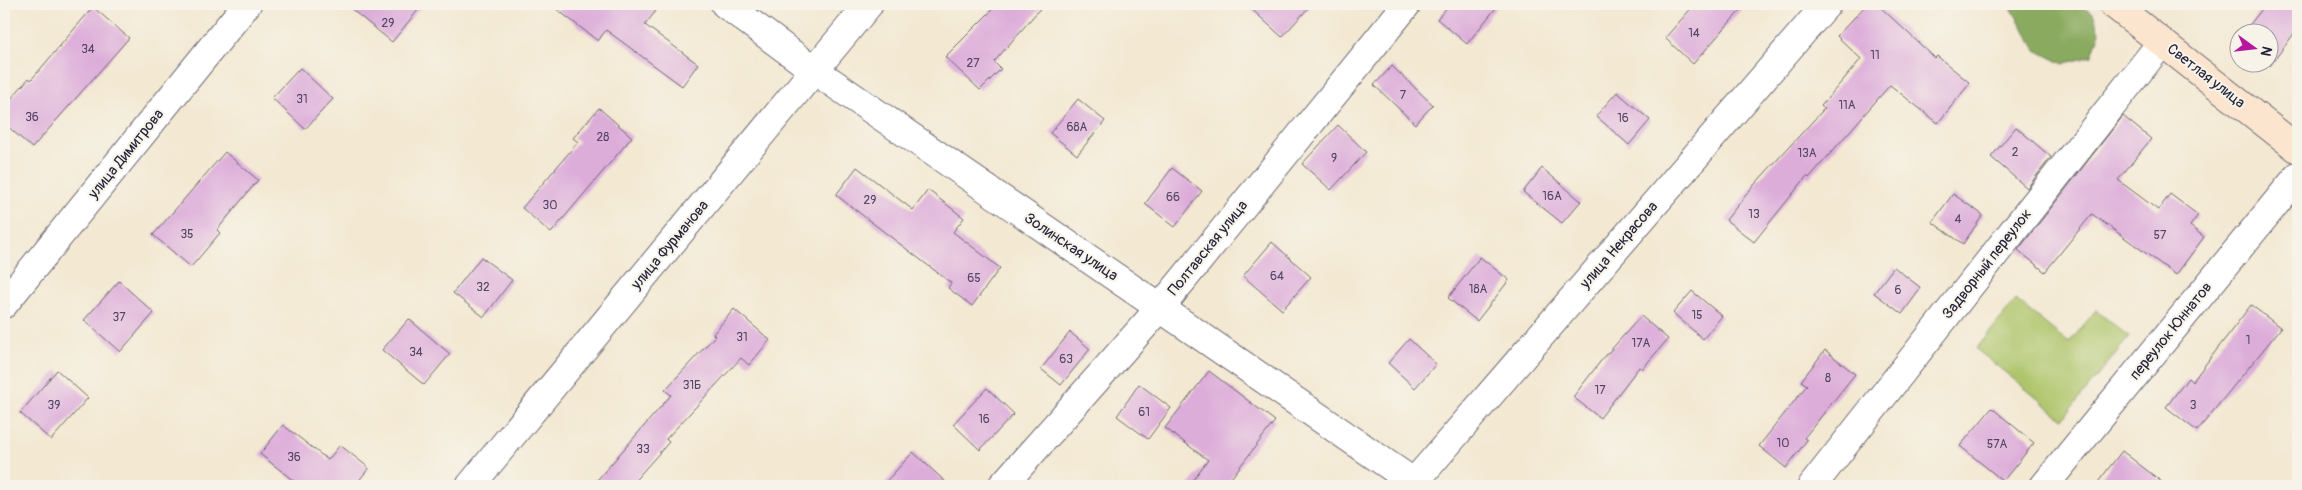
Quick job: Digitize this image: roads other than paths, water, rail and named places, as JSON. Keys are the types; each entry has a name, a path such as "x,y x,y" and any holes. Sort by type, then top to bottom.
{"main road":[{"name":"Светлая улица","path":"2113,4 2298,149"}],"street":[{"name":"улица Димитрова","path":"4,304 247,4"},
{"name":"Золинская улица","path":"725,4 814,70 1415,485"},
{"name":"улица Фурманова","path":"470,486 869,4"},
{"name":"Полтавская улица","path":"1002,486 1160,308 1407,4"},
{"name":"улица Некрасова","path":"1415,485 1827,4"},
{"name":"Задворный переулок","path":"1812,486 2162,42"},
{"name":"переулок Юннатов","path":"2044,486 2298,176"}]}
